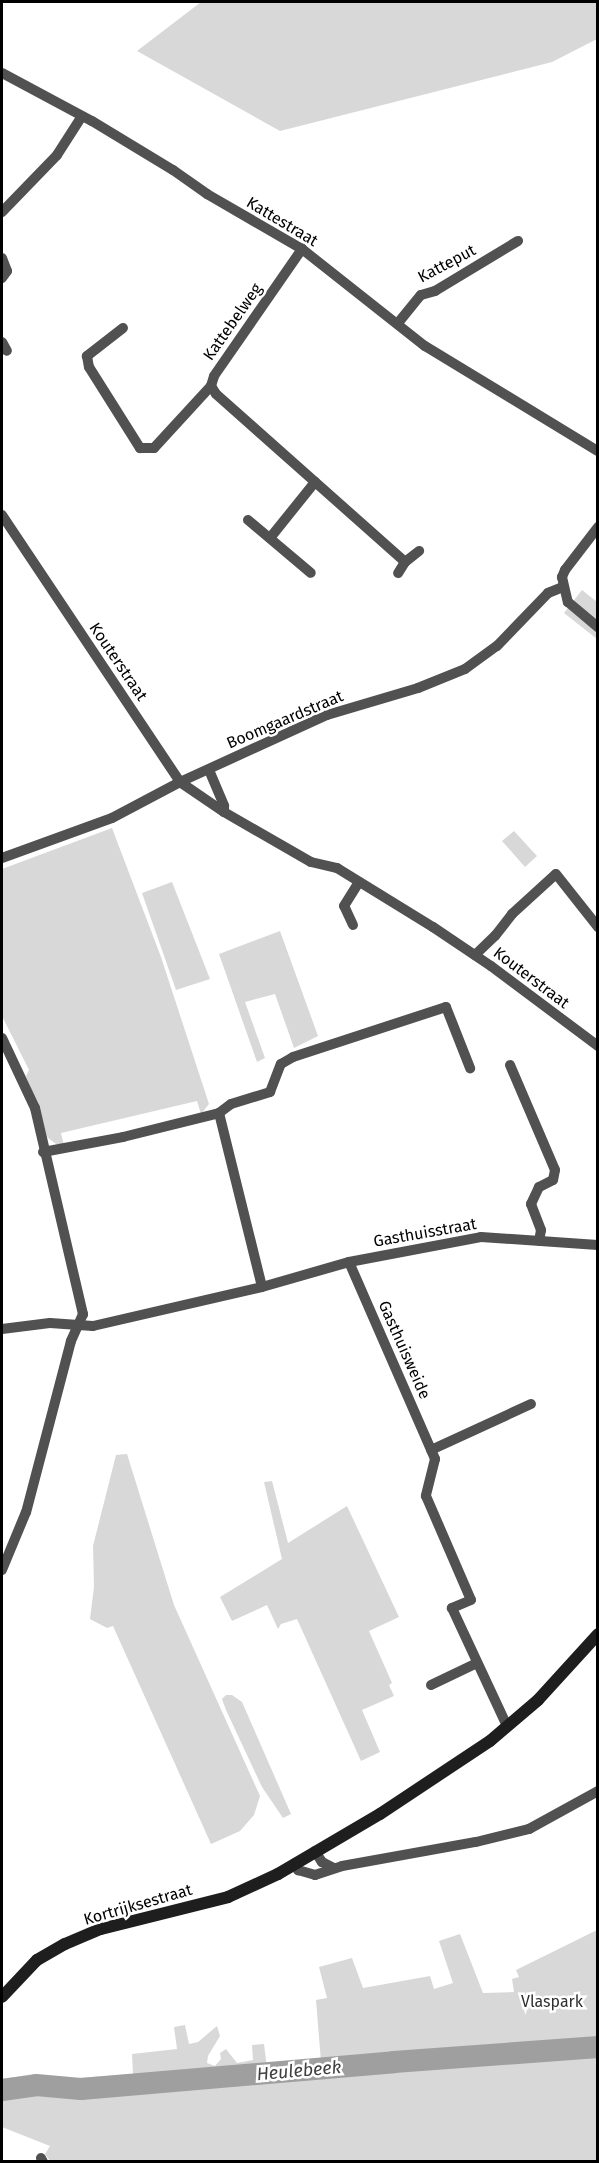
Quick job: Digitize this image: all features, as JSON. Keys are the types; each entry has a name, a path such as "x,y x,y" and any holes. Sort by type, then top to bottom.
{"street":[{"name":"Kattestraat","path":"2,73 82,116 173,170 257,225 302,249 425,346 597,451"},
{"path":"2,212 57,155 82,116"},
{"name":"Katteput","path":"398,323 421,294 435,291 518,241"},
{"name":"Kattebelweg","path":"302,249 214,376 211,386 216,394 405,562"},
{"path":"2,258 7,272 2,279"},
{"path":"123,328 87,356 89,367 140,448 154,448 211,386"},
{"path":"270,538 315,482"},
{"name":"Kouterstraat","path":"2,515 180,782 224,812 311,862 337,868 475,954 597,1046"},
{"path":"248,520 311,573"},
{"path":"597,527 565,570 563,587 572,606 597,627"},
{"path":"398,573 405,562 419,551"},
{"name":"Boomgaardstraat","path":"2,858 112,818 180,782 327,716 418,688 465,669 497,646 548,593 563,587"},
{"path":"209,770 224,806 224,812"},
{"name":"Kouterstraat","path":"475,954 495,936 512,914 556,874 597,927"},
{"path":"353,925 344,906 359,882"},
{"path":"43,1152 123,1137 219,1113 231,1104 270,1092 281,1064 293,1057 446,1007 470,1068"},
{"path":"2,1038 35,1108 43,1152 83,1314 71,1341 26,1512 2,1570"},
{"path":"510,1065 555,1170 553,1180 539,1187 531,1204 540,1230 539,1241"},
{"path":"219,1113 262,1287"},
{"name":"Gasthuisstraat","path":"2,1329 50,1323 78,1325 110,1323 262,1287 349,1262 481,1237 597,1245"},
{"name":"Gasthuisweide","path":"349,1262 435,1459 426,1496 471,1600 452,1608 507,1726"},
{"path":"431,1450 531,1404"},
{"name":"Kortrijksestraat","path":"2,1997 37,1960 65,1944 101,1929 228,1898 295,1863 435,1780 507,1726 561,1677 597,1634"},
{"path":"431,1685 477,1664"},
{"path":"295,1863 298,1870 315,1875 334,1868 476,1842 529,1828 597,1791"},
{"path":"315,1851 322,1862 334,1868"}],"green space":[{"path":"201,2 597,2 597,39 552,62 280,131 137,51"},
{"path":"582,590 597,602 597,639 564,613"},
{"path":"112,828 161,957 209,1104 201,1114 197,1101 61,1133 64,1145 56,1144 47,1137 41,1113 26,1076 29,1070 2,1016 2,869"},
{"path":"514,831 537,856 525,867 502,841"},
{"path":"172,882 210,979 176,990 142,893"},
{"path":"280,931 318,1036 294,1048 275,994 245,1002 265,1058 257,1062 219,954"},
{"path":"127,1454 174,1605 260,1796 254,1815 240,1831 211,1844 113,1626 107,1628 90,1619 94,1587 93,1546 116,1455"},
{"path":"272,1481 288,1543 347,1506 399,1617 369,1631 392,1683 389,1685 394,1696 362,1710 380,1752 361,1761 297,1619 281,1624 278,1629 267,1605 232,1621 220,1597 282,1559 264,1482"},
{"path":"226,1695 232,1695 242,1702 291,1814 283,1818 262,1787 226,1710 222,1699"},
{"name":"Vlaspark","path":"597,1930 597,2038 321,2062 316,2000 327,1998 319,1967 352,1958 363,1988 430,1976 434,1989 453,1983 439,1941 460,1934 483,1993 514,1992 512,1979 519,1977 516,1970"},
{"path":"185,2025 189,2044 198,2042 217,2026 220,2036 208,2056 207,2063 215,2066 221,2059 220,2053 226,2049 237,2063 253,2060 252,2045 264,2044 267,2068 94,2084 32,2082 2,2086 2,2079 33,2074 65,2079 133,2074 132,2054 177,2049 174,2027"},
{"path":"597,2053 597,2161 50,2161 45,2154 50,2146 2,2127 2,2095 33,2089 83,2096"}],"waterway":[{"name":"Heulebeek","path":"2,2090 36,2085 81,2089 598,2047"}]}
